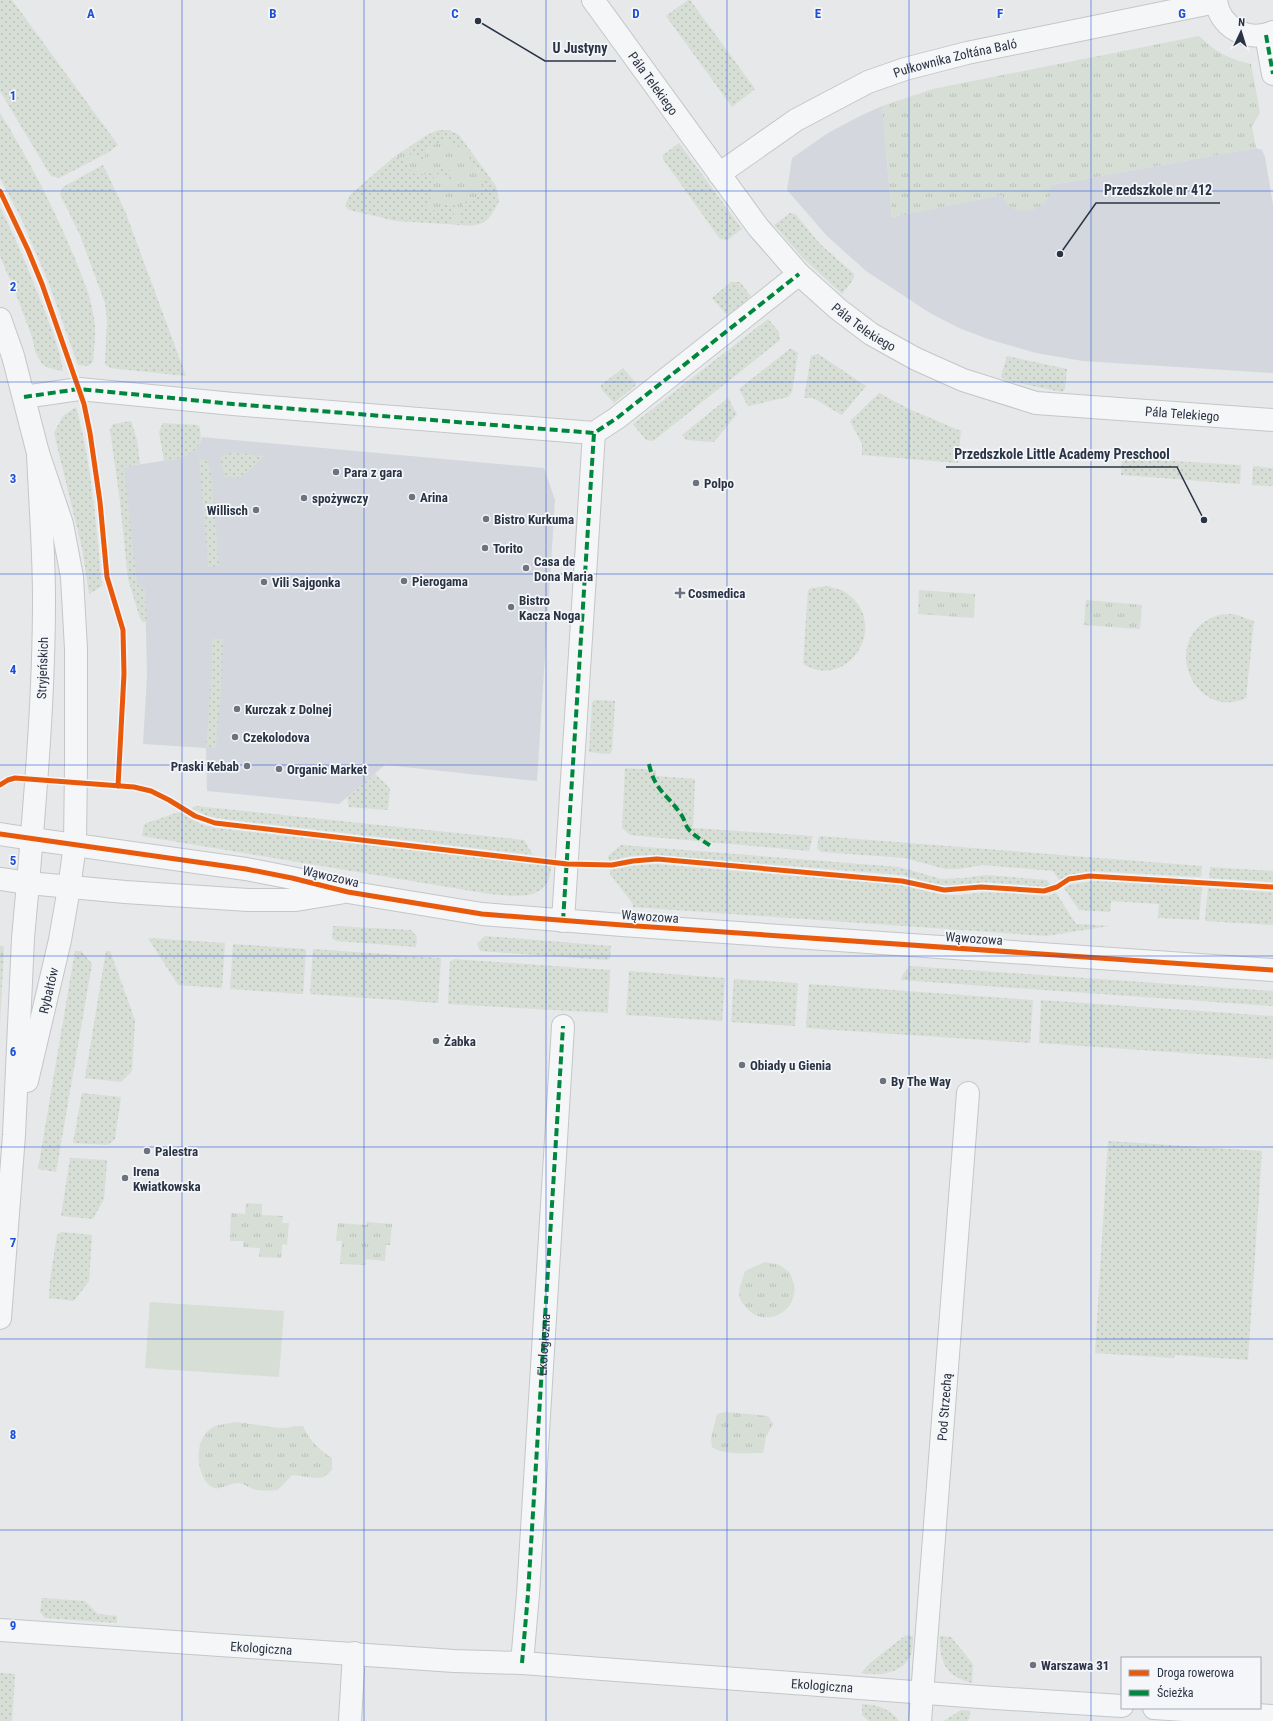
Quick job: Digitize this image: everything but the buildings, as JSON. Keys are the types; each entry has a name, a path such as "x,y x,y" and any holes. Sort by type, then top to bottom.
{"street":[{"name":"Pála Telekiego","path":"593,0 758,227 799,274 838,309 871,334 916,359 963,380 1036,403 1273,420"},
{"name":"Pułkownika Zoltána Baló","path":"719,174 796,120 868,82 905,69 967,53 1216,1"},
{"path":"1216,1 1220,14 1228,25 1240,33 1253,36 1270,33 1273,74"},
{"path":"24,397 78,389 233,404 594,432 618,418 799,274"},
{"name":"Stryjeńskich","path":"0,319 24,397 38,453 62,524 72,577 76,649 75,845"},
{"path":"564,921 594,432"},
{"name":"Stryjeńskich","path":"28,883 37,780 44,598 38,453"},
{"name":"Wąwozowa","path":"0,834 246,869 292,878 348,892 482,914 1273,970"},
{"name":"Rybałtów","path":"14,1135 60,940 70,888 75,845"},
{"name":"Wąwozowa","path":"0,879 70,888 248,900 296,900 348,892"},
{"name":"Rybałtów","path":"0,1318 14,1135 23,938 28,883"},
{"name":"Ekologiczna","path":"522,1663 528,1594 563,1026"},
{"name":"Pod Strzechą","path":"920,1721 968,1093"},
{"name":"Ekologiczna","path":"0,1630 454,1661 522,1663 921,1693 1121,1706"},
{"path":"350,1721 354,1653"},
{"path":"1169,1709 1273,1716"}],"shaded area":[{"path":"882,106 892,217 1001,195 1008,204 1051,185 1256,148 1262,150 1265,157 1273,205 1273,373 1083,361 1036,353 988,339 959,328 930,313 866,271 827,236 787,190 792,158 828,133"},
{"path":"202,437 544,468 555,500 537,781 385,765 339,804 207,791 206,748 143,744 147,675 145,589 137,586 123,467 182,458 201,442"}],"green space":[{"path":"0,0 12,0 118,145 109,152 59,178 51,176 0,91"},
{"path":"690,0 755,89 732,107 666,16"},
{"path":"1199,36 1211,47 1223,54 1251,64 1260,113 1252,126 1256,148 1051,185 1048,200 1035,209 1024,211 1014,209 1001,195 892,217 882,106 933,89"},
{"path":"0,113 31,166 50,203 88,292 92,306 95,331 93,362 88,366 78,365 48,281 21,218 0,178"},
{"path":"438,130 449,130 459,135 496,186 499,201 488,219 480,224 459,225 459,216 462,206 466,201 477,197 483,186 482,177 474,165 460,159 428,150 423,159 412,157 406,149 427,135"},
{"path":"447,140 463,148 483,178 484,186 479,195 462,205 459,225 446,224 454,217 455,204 443,205 438,211 429,209 434,175 438,174 444,178 451,179 453,173 448,168 443,168 424,174 414,174 410,171 409,164 401,158 395,156 406,149 412,157 423,159 432,146"},
{"path":"679,143 742,229 727,240 720,239 663,159 663,155"},
{"path":"395,156 401,158 409,164 410,171 427,173 438,169 448,168 453,173 451,179 444,178 438,174 432,191 443,205 455,204 454,217 446,224 396,221 349,210 345,206 350,195"},
{"path":"103,165 125,211 186,376 110,368 105,364 107,320 105,303 80,235 60,194 63,187"},
{"path":"0,207 24,259 45,312 58,348 63,371 49,368 42,364 35,351 32,337 18,299 0,256"},
{"path":"790,213 795,214 820,244 854,274 853,280 842,294 803,258 774,225"},
{"path":"731,282 740,282 750,295 749,298 729,314 725,313 712,298"},
{"path":"768,319 779,332 780,340 653,441 646,440 633,424"},
{"path":"791,348 798,353 792,392 788,397 748,406 739,389"},
{"path":"818,354 866,386 842,415 813,398 804,398 811,356"},
{"path":"1007,356 1067,369 1065,389 1062,392 1004,380 1001,376"},
{"path":"623,368 636,383 635,386 614,403 601,389 601,385"},
{"path":"879,393 909,409 961,431 958,463 862,455 862,444 850,421"},
{"path":"728,398 737,414 714,442 686,440 682,435"},
{"path":"76,407 90,473 102,586 89,594 82,548 54,433 63,416"},
{"path":"131,421 137,440 140,464 124,467 137,585 145,589 147,622 143,622 140,618 128,579 120,501 110,430 113,424"},
{"path":"163,423 198,425 200,428 201,442 189,454 176,459 164,461 159,432"},
{"path":"233,452 265,456 241,478 224,477 220,457"},
{"path":"199,458 208,460 211,475 219,566 208,567"},
{"path":"1122,458 1241,465 1240,484 1121,475"},
{"path":"1253,466 1273,468 1273,486 1252,485"},
{"path":"828,586 845,592 859,605 865,620 864,636 859,650 849,662 836,669 820,670 803,664 808,590 811,588"},
{"path":"919,590 975,594 974,618 918,614"},
{"path":"1086,600 1142,605 1140,629 1084,625"},
{"path":"1223,614 1234,614 1254,621 1246,698 1228,702 1212,699 1199,689 1190,675 1186,658 1189,642 1198,627 1216,616"},
{"path":"212,639 223,639 221,690 216,748 206,747 212,669"},
{"path":"594,700 615,701 612,751 609,754 589,752 592,703"},
{"path":"625,768 656,770 656,776 695,779 693,828 813,836 809,851 630,835 622,828"},
{"path":"375,774 390,788 388,810 349,807 347,797"},
{"path":"196,806 524,840 533,855 223,819 207,816 191,808"},
{"path":"179,812 201,824 216,828 551,866 549,878 545,886 538,892 530,895 510,896 490,894 142,836 144,824"},
{"path":"819,836 1202,866 1201,877 1092,871 1068,875 1059,880 1053,871 982,865 959,869 945,869 905,858 821,852 817,848"},
{"path":"621,845 899,867 941,879 986,875 1047,880 1050,885 1045,887 984,882 959,886 939,885 902,875 652,855 631,856 609,861 608,856"},
{"path":"656,864 900,885 944,895 961,895 986,892 1048,896 1056,893 1076,924 1110,926 1046,936 633,907 633,904 610,874 610,870"},
{"path":"1210,867 1273,871 1273,882 1209,878"},
{"path":"1094,881 1202,887 1199,920 1158,918 1159,904 1111,901 1110,912 1079,910 1064,888 1072,884"},
{"path":"1208,888 1273,892 1273,925 1205,921"},
{"path":"333,926 411,930 417,937 416,947 336,941 332,938"},
{"path":"485,936 611,946 610,958 607,960 480,951 477,944"},
{"path":"148,938 225,943 222,988 178,985"},
{"path":"233,944 306,949 303,994 230,989"},
{"path":"0,946 4,947 0,1025"},
{"path":"313,949 441,958 438,1003 310,994"},
{"path":"75,951 81,951 92,964 56,1172 38,1169"},
{"path":"106,951 110,951 135,1020 132,1071 121,1082 85,1078"},
{"path":"454,959 610,970 608,1013 448,1004 450,962"},
{"path":"910,966 1273,991 1273,1006 901,980 903,974"},
{"path":"629,971 725,978 722,1021 626,1015"},
{"path":"734,979 798,983 795,1026 731,1022"},
{"path":"809,984 1033,1000 1030,1043 806,1028"},
{"path":"1041,1000 1273,1016 1273,1059 1039,1043"},
{"path":"82,1093 121,1097 115,1139 108,1145 73,1143"},
{"path":"1108,1141 1262,1151 1248,1360 1175,1355 1174,1358 1095,1353"},
{"path":"70,1158 107,1160 104,1199 93,1219 61,1216"},
{"path":"246,1203 262,1204 262,1215 283,1216 282,1223 289,1223 287,1245 282,1244 281,1258 259,1257 260,1248 243,1247 243,1241 230,1241 231,1213 245,1214"},
{"path":"367,1222 392,1224 390,1245 386,1245 385,1261 366,1259 365,1265 340,1264 342,1241 336,1241 338,1223 366,1225"},
{"path":"61,1232 92,1235 89,1281 74,1301 49,1298 50,1280 57,1235"},
{"path":"765,1262 780,1265 790,1273 794,1284 794,1294 787,1309 780,1314 766,1317 758,1316 751,1312 745,1306 739,1295 745,1271"},
{"path":"150,1302 284,1311 279,1377 145,1368"},
{"path":"726,1412 768,1416 773,1424 766,1437 763,1453 729,1452 716,1450 712,1447 711,1438 717,1414"},
{"path":"234,1422 281,1428 303,1426 308,1436 315,1444 332,1458 332,1470 324,1477 317,1478 292,1475 278,1490 256,1490 239,1483 220,1488 213,1488 205,1480 201,1473 199,1455 202,1439 213,1427"},
{"path":"42,1598 85,1601 98,1614 117,1616 117,1623 45,1618 40,1612"},
{"path":"906,1635 913,1636 913,1648 907,1661 902,1666 896,1670 883,1674 861,1673 870,1663"},
{"path":"940,1636 951,1637 973,1664 972,1683 955,1676 950,1672 941,1653"},
{"path":"0,1673 15,1674 12,1721 0,1721"},
{"path":"862,1704 883,1708 899,1721 869,1721 862,1715"},
{"path":"961,1710 970,1711 969,1719 967,1721 944,1721"}],"marked path":[{"path":"1266,35 1273,74"},
{"path":"24,397 79,389 233,404 594,433 617,418 799,274"},
{"path":"563,921 594,433"},
{"path":"649,764 654,780 675,806 689,830 695,836 712,847"},
{"path":"522,1663 528,1594 563,1026"}],"cycle path":[{"path":"0,191 28,250 42,284 84,404 90,433 100,502 107,577 123,630 124,674 118,786"},
{"path":"0,785 15,778 134,787 151,791 195,816 215,823 567,864 612,865 657,859 902,881 944,890 981,887 1044,891 1057,887 1069,879 1089,876 1273,887"},
{"path":"0,834 246,869 292,878 348,892 482,914 1273,970"}],"place":[{"name":"U Justyny","path":"478,21"},
{"name":"Przedszkole nr 412","path":"1060,254"},
{"name":"Para z gara","path":"336,472"},
{"name":"Polpo","path":"696,483"},
{"name":"Arina","path":"412,497"},
{"name":"spożywczy","path":"304,498"},
{"name":"Willisch","path":"256,510"},
{"name":"Bistro Kurkuma","path":"486,519"},
{"name":"Przedszkole Little Academy Preschool","path":"1204,520"},
{"name":"Torito","path":"485,548"},
{"name":"Casa de Dona Maria","path":"526,568"},
{"name":"Pierogama","path":"404,581"},
{"name":"Vili Sajgonka","path":"264,582"},
{"name":"Cosmedica","path":"680,593"},
{"name":"Bistro Kacza Noga","path":"511,607"},
{"name":"Kurczak z Dolnej","path":"237,709"},
{"name":"Czekolodova","path":"235,737"},
{"name":"Praski Kebab","path":"247,766"},
{"name":"Organic Market","path":"279,769"},
{"name":"Żabka","path":"436,1041"},
{"name":"Obiady u Gienia","path":"742,1065"},
{"name":"By The Way","path":"883,1081"},
{"name":"Palestra","path":"147,1151"},
{"name":"Irena Kwiatkowska","path":"125,1178"},
{"name":"Warszawa 31","path":"1033,1665"}]}
